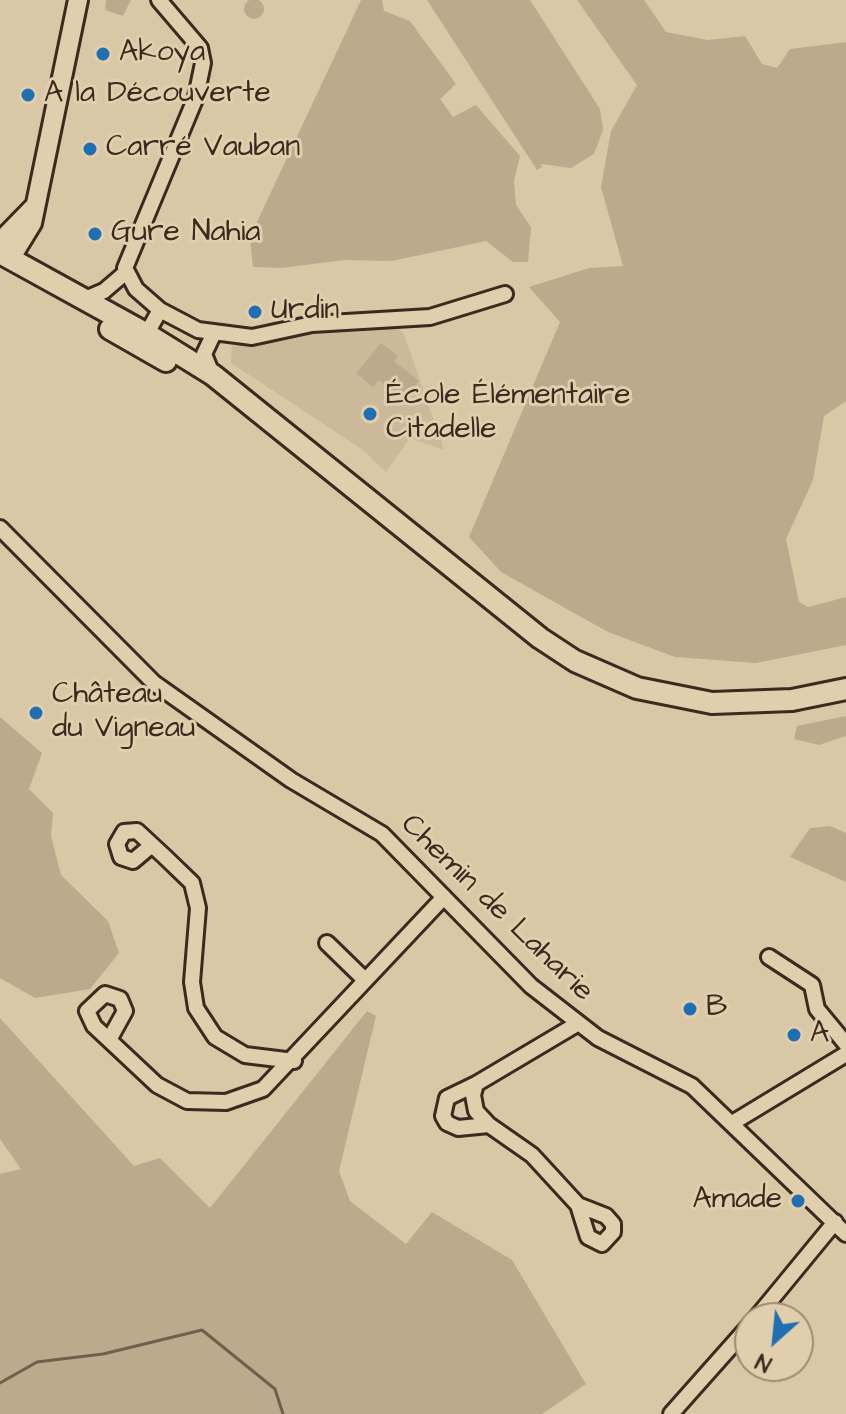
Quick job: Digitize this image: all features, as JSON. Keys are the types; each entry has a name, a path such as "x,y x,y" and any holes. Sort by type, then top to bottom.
{"main road":[{"path":"2,260 26,237 78,0"},
{"path":"2,260 83,300 280,427"},
{"path":"2,260 143,340 213,375 540,638 606,676 637,688 712,703 765,703 840,688"}],"street":[{"path":"83,300 104,291 125,273 201,84 200,48 159,0"},
{"path":"125,273 136,289 160,310 213,335 252,337 312,324 430,317 505,294"},
{"path":"143,340 160,310"},
{"path":"213,335 204,360 213,375"},
{"name":"Chemin de Laharie","path":"0,528 154,683 291,780 382,834 531,986 577,1024 692,1086 734,1122 846,1234"},
{"path":"152,845 192,883 198,908 192,982 196,1008 215,1037 245,1055 294,1061"},
{"path":"109,1040 157,1085 187,1101 226,1102 263,1089 294,1061 444,897"},
{"path":"327,943 365,980"},
{"path":"734,1122 846,1052 817,1009 812,985 769,957"},
{"path":"489,1125 458,1128 447,1123 443,1116 447,1098 577,1024"},
{"path":"476,1084 473,1095 476,1111 489,1125 532,1155 578,1205"},
{"path":"769,1302 835,1222"},
{"path":"671,1414 734,1343"}],"shaded area":[{"path":"254,-1 261,2 264,9 261,16 254,19 247,16 244,9 247,2"},
{"path":"106,0 131,0 123,16 105,10"},
{"path":"361,0 382,0 384,11 410,21 456,84 440,99 453,117 476,105 520,156 514,181 516,205 531,227 528,262 513,262 486,241 392,261 344,260 281,268 253,267 250,240 257,222"},
{"path":"427,0 530,0 600,109 603,130 594,154 571,168 541,164 542,167 537,170"},
{"path":"577,0 644,0 666,32 708,40 745,36 762,64 777,68 790,49 846,42 846,401 824,416 813,480 786,539 799,602 808,607 846,597 846,645 756,663 675,657 608,632 501,572 469,537 560,322 529,287 589,268 623,266 601,187 611,131 637,85"},
{"name":"École Élémentaire Citadelle","path":"397,327 404,334 444,450 410,438 386,472 363,450 231,363 232,346 255,345 305,334"},
{"path":"381,343 398,356 394,361 419,381 404,400 379,380 373,387 356,373"},
{"path":"846,716 846,736 819,745 794,739 797,726"},
{"path":"0,717 42,753 29,789 53,813 51,836 61,875 108,921 119,953 90,989 35,998 0,978"},
{"path":"830,826 846,833 846,882 790,857 810,828"},
{"path":"367,1011 376,1016 339,1171 350,1201 406,1244 432,1212 512,1260 586,1384 542,1414 0,1414 0,1174 21,1169 0,1139 0,1018 134,1166 160,1158 210,1208"}],"waterway":[{"path":"0,1383 37,1362 103,1354 202,1330 275,1389 283,1414"}],"place":[{"name":"Akoya","path":"103,54"},
{"name":"A la Découverte","path":"28,95"},
{"name":"Carré Vauban","path":"90,149"},
{"name":"Gure Nahia","path":"95,234"},
{"name":"Urdin","path":"255,312"},
{"name":"École Élémentaire Citadelle","path":"370,414"},
{"name":"Château du Vigneau","path":"36,713"},
{"name":"B","path":"690,1009"},
{"name":"A","path":"794,1035"},
{"name":"Amade","path":"798,1201"}]}
